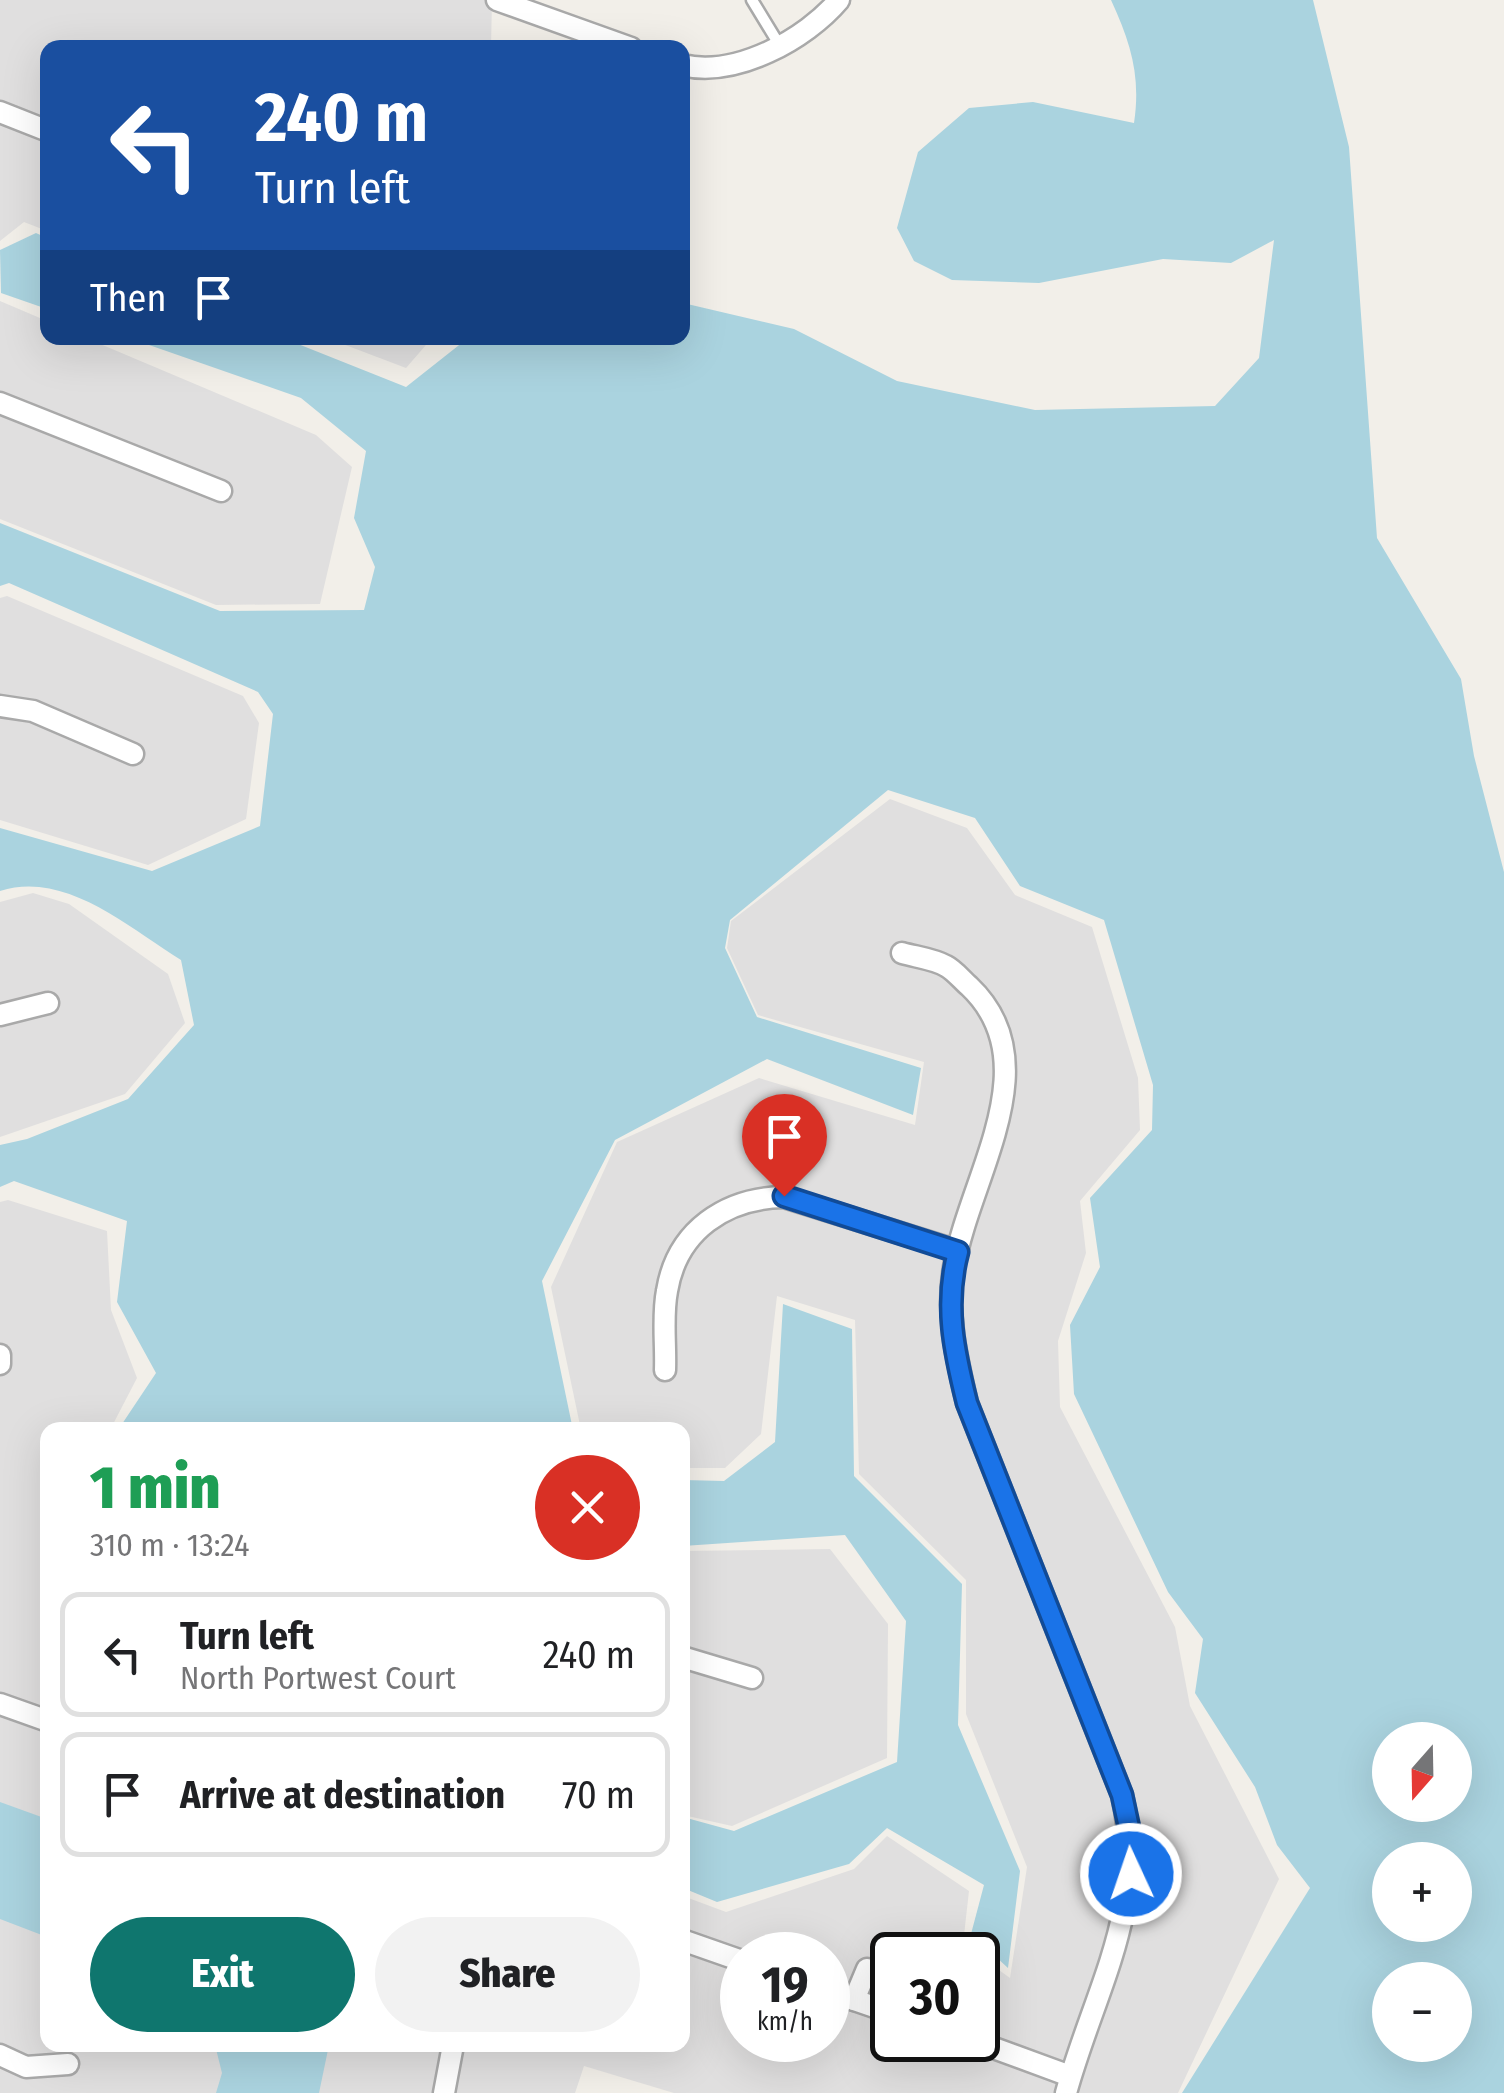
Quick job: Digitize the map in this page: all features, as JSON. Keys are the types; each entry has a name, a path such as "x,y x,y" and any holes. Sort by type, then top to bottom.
{"street":[{"path":"497,0 609,40"},
{"path":"690,65 719,65 780,46 811,28 840,0"},
{"path":"0,112 40,128"},
{"path":"0,403 221,491"},
{"path":"0,706 33,711 133,754"},
{"path":"902,953 947,966 980,997 1000,1027 1008,1063 1002,1105 958,1252 950,1306 952,1339 967,1403 1122,1795 1131,1837 1126,1911 1068,2085 1000,2053"},
{"path":"0,1015 48,1003"},
{"path":"665,1370 666,1290 697,1228 721,1209 754,1197 784,1196 958,1252"},
{"path":"0,1355 0,1364"},
{"path":"690,1659 752,1678"},
{"path":"0,1704 40,1718"},
{"path":"690,1943 720,1953"},
{"path":"854,2000 867,1969"},
{"path":"850,1999 870,2005"},
{"path":"444,2093 451,2052"},
{"path":"0,2055 26,2067 68,2064"}],"lane":[{"path":"752,0 780,46"}],"shaded area":[{"path":"0,0 492,0 491,40 40,40 40,228 24,222 0,241"},
{"path":"0,301 40,318 40,345 103,345 316,435 352,467 320,604 216,605 0,519"},
{"path":"345,345 426,345 406,368"},
{"path":"7,596 243,696 259,723 246,819 148,865 0,820 0,598"},
{"path":"890,799 967,828 1015,895 1092,927 1138,1078 1140,1130 1080,1201 1086,1253 1058,1341 1060,1407 1175,1627 1190,1706 1279,1879 1178,2093 674,2093 584,2066 575,2093 0,2093 0,1202 8,1200 107,1231 111,1310 137,1378 114,1422 40,1422 40,2052 690,2052 690,1899 726,1912 854,1869 887,1836 969,1891 964,1932 870,1932 870,2062 1000,2062 1000,1971 1010,1978 1027,1867 966,1714 966,1580 859,1474 855,1320 777,1296 761,1434 725,1468 690,1468 690,1422 579,1422 551,1287 617,1142 759,1078 915,1125 924,1062 758,1015 727,948 731,921"},
{"path":"33,893 69,904 168,974 185,1023 125,1094 0,1137 0,902"},
{"path":"830,1549 888,1624 887,1758 732,1826 690,1817 690,1551"}],"water":[{"path":"1111,0 1313,0 1349,147 1377,538 1461,679 1474,756 1504,872 1504,2093 1182,2093 1310,1888 1277,1845 1255,1787 1195,1693 1203,1639 1168,1592 1074,1394 1070,1325 1100,1267 1090,1198 1152,1130 1153,1085 1104,920 1020,886 975,818 888,790 730,920 725,948 757,1017 921,1068 913,1115 767,1059 615,1140 542,1281 571,1422 123,1422 156,1373 117,1302 127,1221 14,1181 0,1187 0,1145 27,1139 128,1099 194,1025 181,960 118,918 72,895 48,888 0,891 0,828 152,871 260,826 273,714 258,692 9,583 0,586 0,523 220,611 364,610 375,567 354,518 366,451 301,398 149,345 301,345 406,387 459,345 690,345 690,305 794,329 897,381 1035,410 1215,406 1259,358 1274,240 1231,263 1163,259 1039,283 952,280 914,261 897,228 918,152 969,108 1033,102 1134,123 1135,75 1129,46"},
{"path":"36,233 40,235 40,307 1,293 0,250"},
{"path":"783,1304 852,1329 854,1476 962,1584 958,1725 1020,1871 1008,1968 1000,1961 1000,1932 972,1932 984,1885 887,1828 849,1864 717,1902 690,1891 690,1819 734,1831 897,1762 906,1621 845,1535 690,1546 690,1480 724,1481 775,1442"},
{"path":"0,1802 40,1816 40,1934 0,1919"},
{"path":"217,2052 328,2052 319,2093 216,2093 222,2073"}],"route":[{"path":"784,1196 958,1252 950,1306 952,1339 967,1403 1122,1795 1131,1837 1131,1874"}]}
